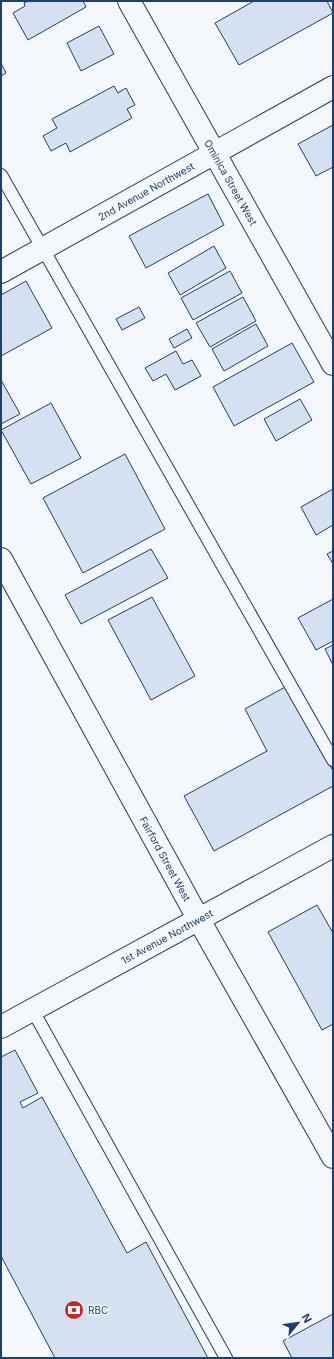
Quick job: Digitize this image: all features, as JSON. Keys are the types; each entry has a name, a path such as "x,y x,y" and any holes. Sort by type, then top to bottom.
{"street":[{"name":"Ominica Street West","path":"129,1 213,154 333,364"},
{"name":"2nd Avenue Northwest","path":"1,272 333,87"},
{"name":"Fairford Street West","path":"1,559 199,920 333,1157"},
{"name":"1st Avenue Northwest","path":"1,1027 333,846"}],"lane":[{"path":"1,175 333,760"},
{"path":"32,1009 226,1358"}],"building":[{"path":"28,1 83,1 86,7 28,40 13,13 25,6 24,3"},
{"path":"254,1 327,1 333,13 239,65 215,23"},
{"path":"99,26 114,54 81,71 67,43"},
{"path":"1,63 6,73 1,76"},
{"path":"114,86 118,93 126,88 135,105 127,109 132,118 70,152 66,143 51,151 43,136 57,128 52,119"},
{"path":"333,125 333,167 316,176 298,144"},
{"path":"208,194 224,225 146,268 129,236"},
{"path":"214,246 226,268 180,295 168,273"},
{"path":"230,271 242,293 193,320 181,298"},
{"path":"26,281 52,328 1,356 1,295"},
{"path":"243,297 256,321 210,347 196,323"},
{"path":"139,307 145,318 122,330 116,319"},
{"path":"256,324 268,346 224,371 212,349"},
{"path":"187,329 192,338 174,348 169,339"},
{"path":"292,343 314,382 234,426 213,387"},
{"path":"176,351 183,364 192,360 201,376 175,390 166,374 153,381 145,368"},
{"path":"1,380 20,414 1,424"},
{"path":"300,399 312,420 276,441 264,419"},
{"path":"51,403 81,458 31,484 1,430"},
{"path":"125,454 165,529 83,573 43,498"},
{"path":"333,489 333,525 316,535 301,507"},
{"path":"151,549 168,578 81,624 65,595"},
{"path":"333,551 333,564 327,554"},
{"path":"152,597 195,676 151,700 108,620"},
{"path":"333,599 333,641 316,650 298,618"},
{"path":"333,645 333,665 325,649"},
{"path":"287,686 333,771 333,786 214,851 184,796 267,751 245,709"},
{"path":"317,905 333,933 333,1024 322,1030 268,932"},
{"path":"15,1050 38,1093 20,1102 23,1108 42,1097 127,1253 146,1242 208,1358 55,1358 1,1256 1,1057"},
{"path":"333,1314 333,1358 292,1358 283,1341"}],"place":[{"name":"RBC","path":"74,1310"}]}
